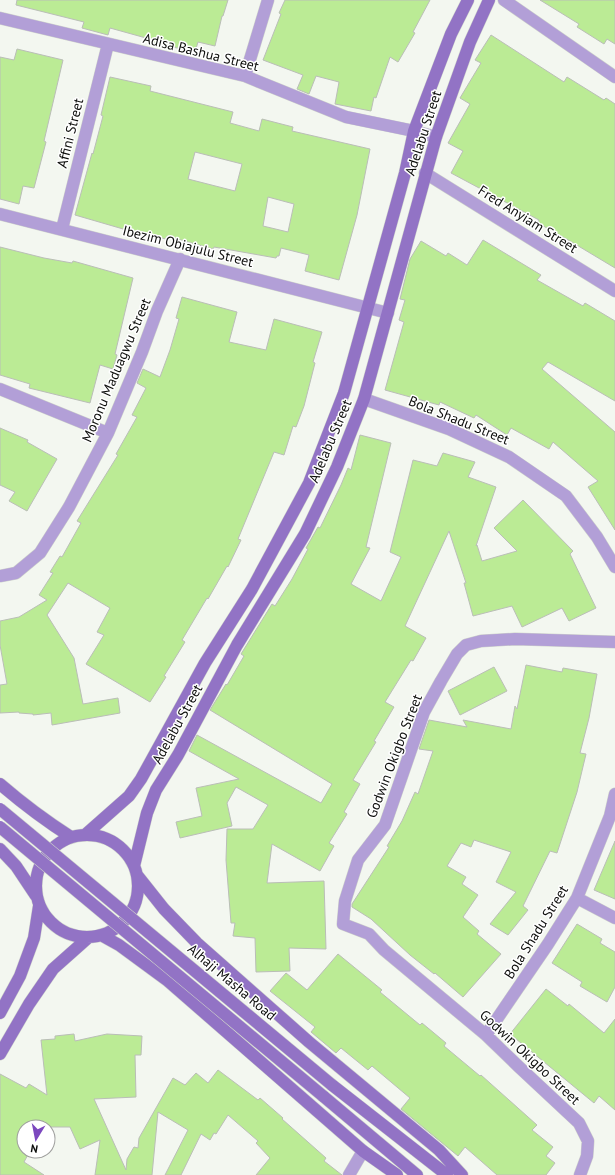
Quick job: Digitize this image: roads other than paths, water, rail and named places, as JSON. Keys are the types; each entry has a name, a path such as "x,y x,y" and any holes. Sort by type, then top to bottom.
{"main road":[{"name":"Adelabu Street","path":"86,834 129,796 141,779 205,664 252,589 309,483 344,393 405,172 414,131 452,34 468,0"},
{"name":"Adelabu Street","path":"136,870 147,814 156,790 178,755 237,645 305,534 337,467 364,399 436,137 470,42 489,0"},
{"path":"0,784 50,823 71,837"},
{"name":"Alhaji Masha Road","path":"0,809 332,1085 447,1175"},
{"name":"Alhaji Masha Road","path":"0,827 417,1175"},
{"path":"0,1013 20,976 34,938 38,901 35,881 38,867 46,854 57,843 71,837 86,834 101,836 115,843 126,853 136,870 164,908 196,943 309,1042 439,1150 462,1175"},
{"path":"0,849 16,866 51,923 69,934 95,936 120,945 168,981 363,1151 397,1175"},
{"path":"0,1054 29,1004 53,969 95,936 118,927 131,912 138,894 136,870"}],"street":[{"path":"245,76 268,0"},
{"path":"504,0 615,77"},
{"name":"Adisa Bashua Street","path":"0,18 245,76 346,117 436,137"},
{"name":"Affini Street","path":"62,229 108,44"},
{"name":"Fred Anyiam Street","path":"426,173 615,291"},
{"name":"Ibezim Obiajulu Street","path":"0,214 388,313"},
{"name":"Moronu Maduagwu Street","path":"0,576 16,573 40,553 69,507 108,433 142,352 157,311 180,259"},
{"path":"0,389 108,433"},
{"name":"Bola Shadu Street","path":"364,399 449,429 509,457 566,496 597,537 615,567"},
{"name":"Godwin Okigbo Street","path":"580,1175 587,1156 588,1141 579,1124 486,1035 384,950 369,934 343,924 345,901 358,860 386,825 424,712 457,654 466,645 481,641 515,639 615,642"},
{"name":"Bola Shadu Street","path":"486,1035 548,944 577,898 610,816 615,794"},
{"path":"577,898 615,918"},
{"path":"349,1175 363,1151"}]}
